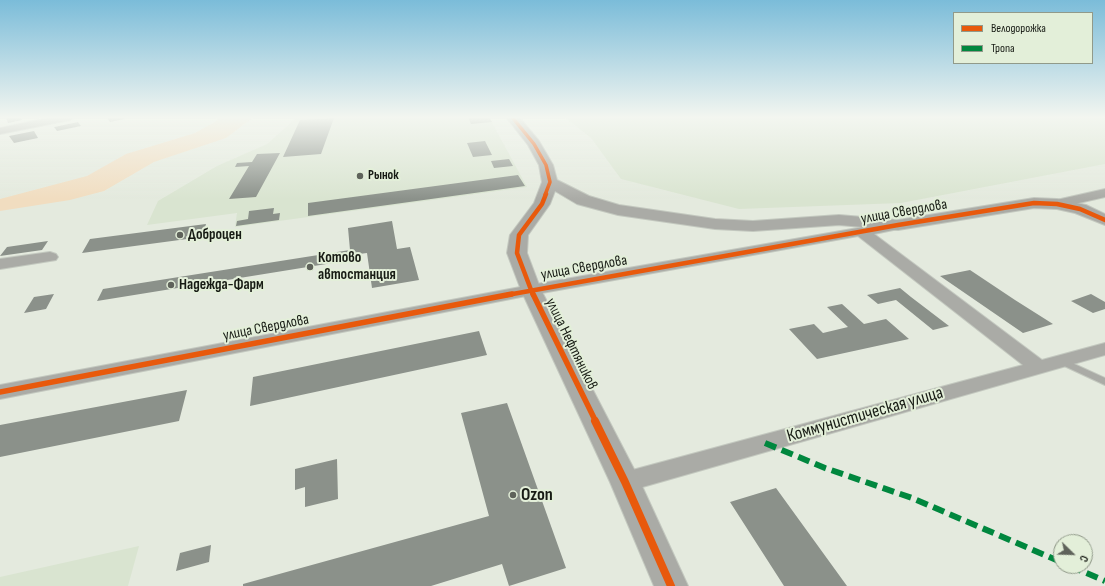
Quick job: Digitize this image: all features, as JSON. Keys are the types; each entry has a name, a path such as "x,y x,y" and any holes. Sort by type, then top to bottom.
{"street":[{"path":"534,144 546,165 550,182 583,200 618,210 715,224 754,226 839,220 898,225"},
{"name":"улица Нефтяников","path":"550,182 542,204 519,234 517,253 531,290 625,482 671,586"},
{"name":"улица Свердлова","path":"1057,204 1105,193"},
{"name":"улица Свердлова","path":"0,392 531,290 898,225 1034,203 1057,204 1080,209 1105,220"},
{"path":"862,232 1039,367"},
{"path":"0,264 50,257"},
{"name":"Коммунистическая улица","path":"625,482 1105,349"}],"lane":[{"path":"1061,361 1105,382"}],"shaded area":[{"path":"158,144 207,144 154,162 104,191 70,200 0,211 0,199 87,176 126,154"},
{"name":"Рынок","path":"266,144 504,144 527,187 235,227 237,213 147,225 158,201 217,166"},
{"path":"596,144 1105,144 1105,164 901,203 739,209 621,179"},
{"path":"139,546 128,586 0,586 0,577"}],"building":[{"path":"289,144 324,144 321,154 283,157"},
{"path":"468,144 487,144 492,155 473,157"},
{"path":"280,153 256,197 229,199 249,166 235,167 237,163 252,162 257,154"},
{"path":"509,159 513,166 494,168 491,161"},
{"path":"518,175 525,186 308,216 308,203"},
{"path":"274,208 273,214 280,213 279,220 236,226 237,221 248,219 249,211"},
{"path":"392,221 397,249 410,247 419,280 372,288 367,253 351,255 351,260 97,301 103,289 350,250 348,228"},
{"path":"206,224 202,237 82,253 90,239"},
{"path":"48,241 42,250 0,256 7,247"},
{"path":"970,270 1053,324 1023,333 940,276"},
{"path":"900,288 949,326 933,330 896,300 878,304 867,295"},
{"path":"54,294 46,309 24,313 34,297"},
{"path":"1091,294 1105,302 1105,309 1093,313 1071,301"},
{"path":"842,304 864,324 886,319 909,339 817,359 789,329 814,324 823,333 848,327 827,307"},
{"path":"479,331 487,355 250,406 253,377"},
{"path":"187,390 179,421 0,457 0,425"},
{"path":"507,403 566,568 509,586 502,564 431,586 243,586 243,584 489,516 461,413"},
{"path":"337,459 338,499 305,507 305,487 295,490 295,469"},
{"path":"776,488 847,586 784,586 730,502"},
{"path":"211,545 209,562 176,571 180,553"}],"marked path":[{"path":"765,443 825,468 912,498 1053,559"},
{"path":"1089,574 1105,581"}],"cycle path":[{"path":"534,144 546,165 550,182 542,204 519,235 517,253 531,290 625,482 671,586"},
{"path":"0,392 531,290 898,225 1034,203 1057,204 1080,209 1105,220"}],"place":[{"name":"Рынок","path":"360,176"},
{"name":"Доброцен","path":"180,235"},
{"name":"Котово автостанция","path":"310,267"},
{"name":"Надежда-Фарм","path":"171,285"},
{"name":"Ozon","path":"513,495"}]}
